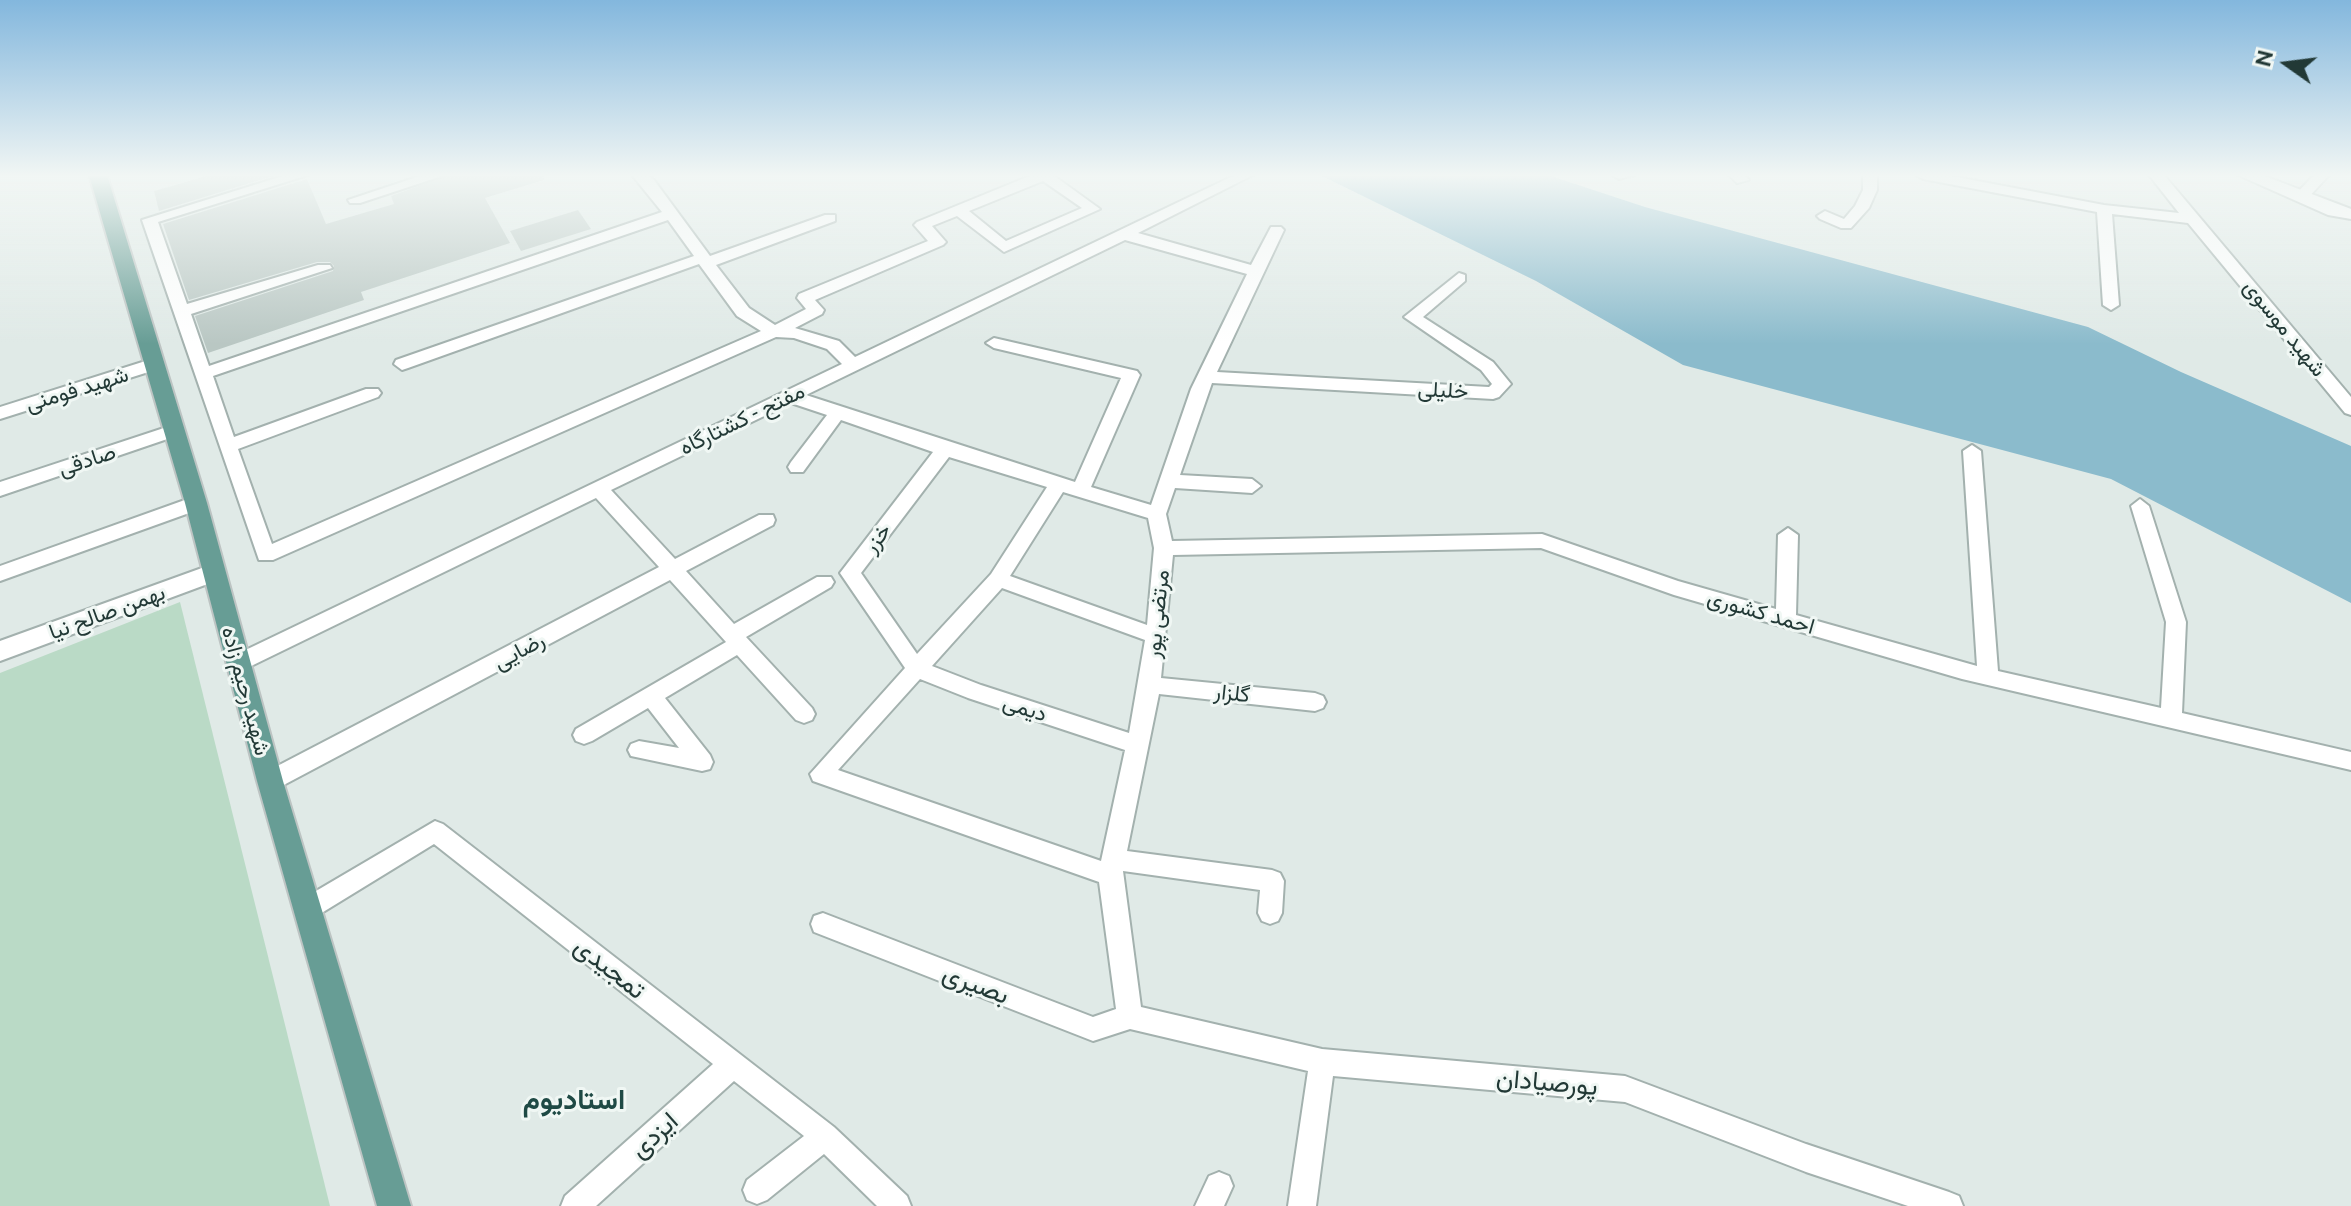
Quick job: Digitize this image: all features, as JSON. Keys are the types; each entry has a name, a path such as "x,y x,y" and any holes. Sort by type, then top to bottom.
{"main road":[{"name":"شهید رحیم زاده","path":"115,231 196,503 270,781 394,1206"}],"street":[{"path":"154,231 266,555 774,332 816,310 805,298 938,242 928,231"},
{"path":"205,373 619,231"},
{"path":"683,231 743,312 774,332 795,333 833,345 854,366"},
{"path":"402,364 791,231"},
{"path":"985,231 1004,247 1041,231"},
{"name":"مفتح - کشتارگاه","path":"238,663 1133,231"},
{"path":"790,396 945,449 1157,514 1207,377 1275,231"},
{"path":"2106,231 2111,305"},
{"name":"شهید موسوی","path":"2206,231 2351,409"},
{"path":"1126,235 1255,271"},
{"path":"183,311 324,268"},
{"name":"خلیلی","path":"1207,377 1493,393 1502,384 1487,366 1412,317 1459,278"},
{"path":"994,343 1131,375 1080,491"},
{"name":"شهید فومنی","path":"0,413 155,364"},
{"path":"230,445 372,393"},
{"path":"797,467 838,412"},
{"name":"صادقی","path":"0,489 173,431"},
{"name":"خزر","path":"916,668 850,573 945,449"},
{"path":"1972,451 1988,677"},
{"path":"1168,481 1252,486"},
{"path":"1058,484 998,579 821,774 1112,867 1272,881 1270,913"},
{"path":"598,488 804,714"},
{"path":"0,574 196,503"},
{"path":"2140,506 2176,622 2171,720"},
{"name":"مرتضی پور","path":"1130,1017 1112,867 1135,744 1150,685 1164,548 1157,514"},
{"name":"رضایی","path":"270,781 766,520"},
{"path":"1786,619 1788,535"},
{"name":"احمد کشوری","path":"1164,548 1542,541 1674,587 1988,677 2351,761"},
{"name":"بهمن صالح نیا","path":"0,651 213,573"},
{"path":"998,579 1156,636"},
{"path":"584,735 824,582"},
{"name":"دیمی","path":"916,668 975,692 1135,744"},
{"name":"گلزار","path":"1150,685 1315,702"},
{"path":"639,750 702,762 651,695"},
{"name":"تمجیدی","path":"307,909 435,831 825,1136 892,1205"},
{"name":"بصیری","path":"823,924 1093,1029 1130,1017"},
{"name":"پورصیادان","path":"1130,1017 1322,1062 1625,1089 1806,1158 1949,1206"},
{"path":"1302,1206 1322,1062"},
{"name":"ایزدی","path":"575,1206 733,1064"},
{"path":"757,1190 825,1136"}],"green space":[{"path":"180,602 330,1206 0,1206 0,673"}],"water":[{"path":"1435,231 1735,231 2088,327 2181,372 2351,446 2351,603 2111,479 1683,365 1536,281"}],"building":[{"path":"165,231 503,231 510,243 361,292 364,300 208,353 195,316 333,271 334,266 330,262 317,262 189,300"},
{"path":"510,231 584,231 521,251"}],"district":[{"name":"استادیوم","path":"574,1100"}]}
